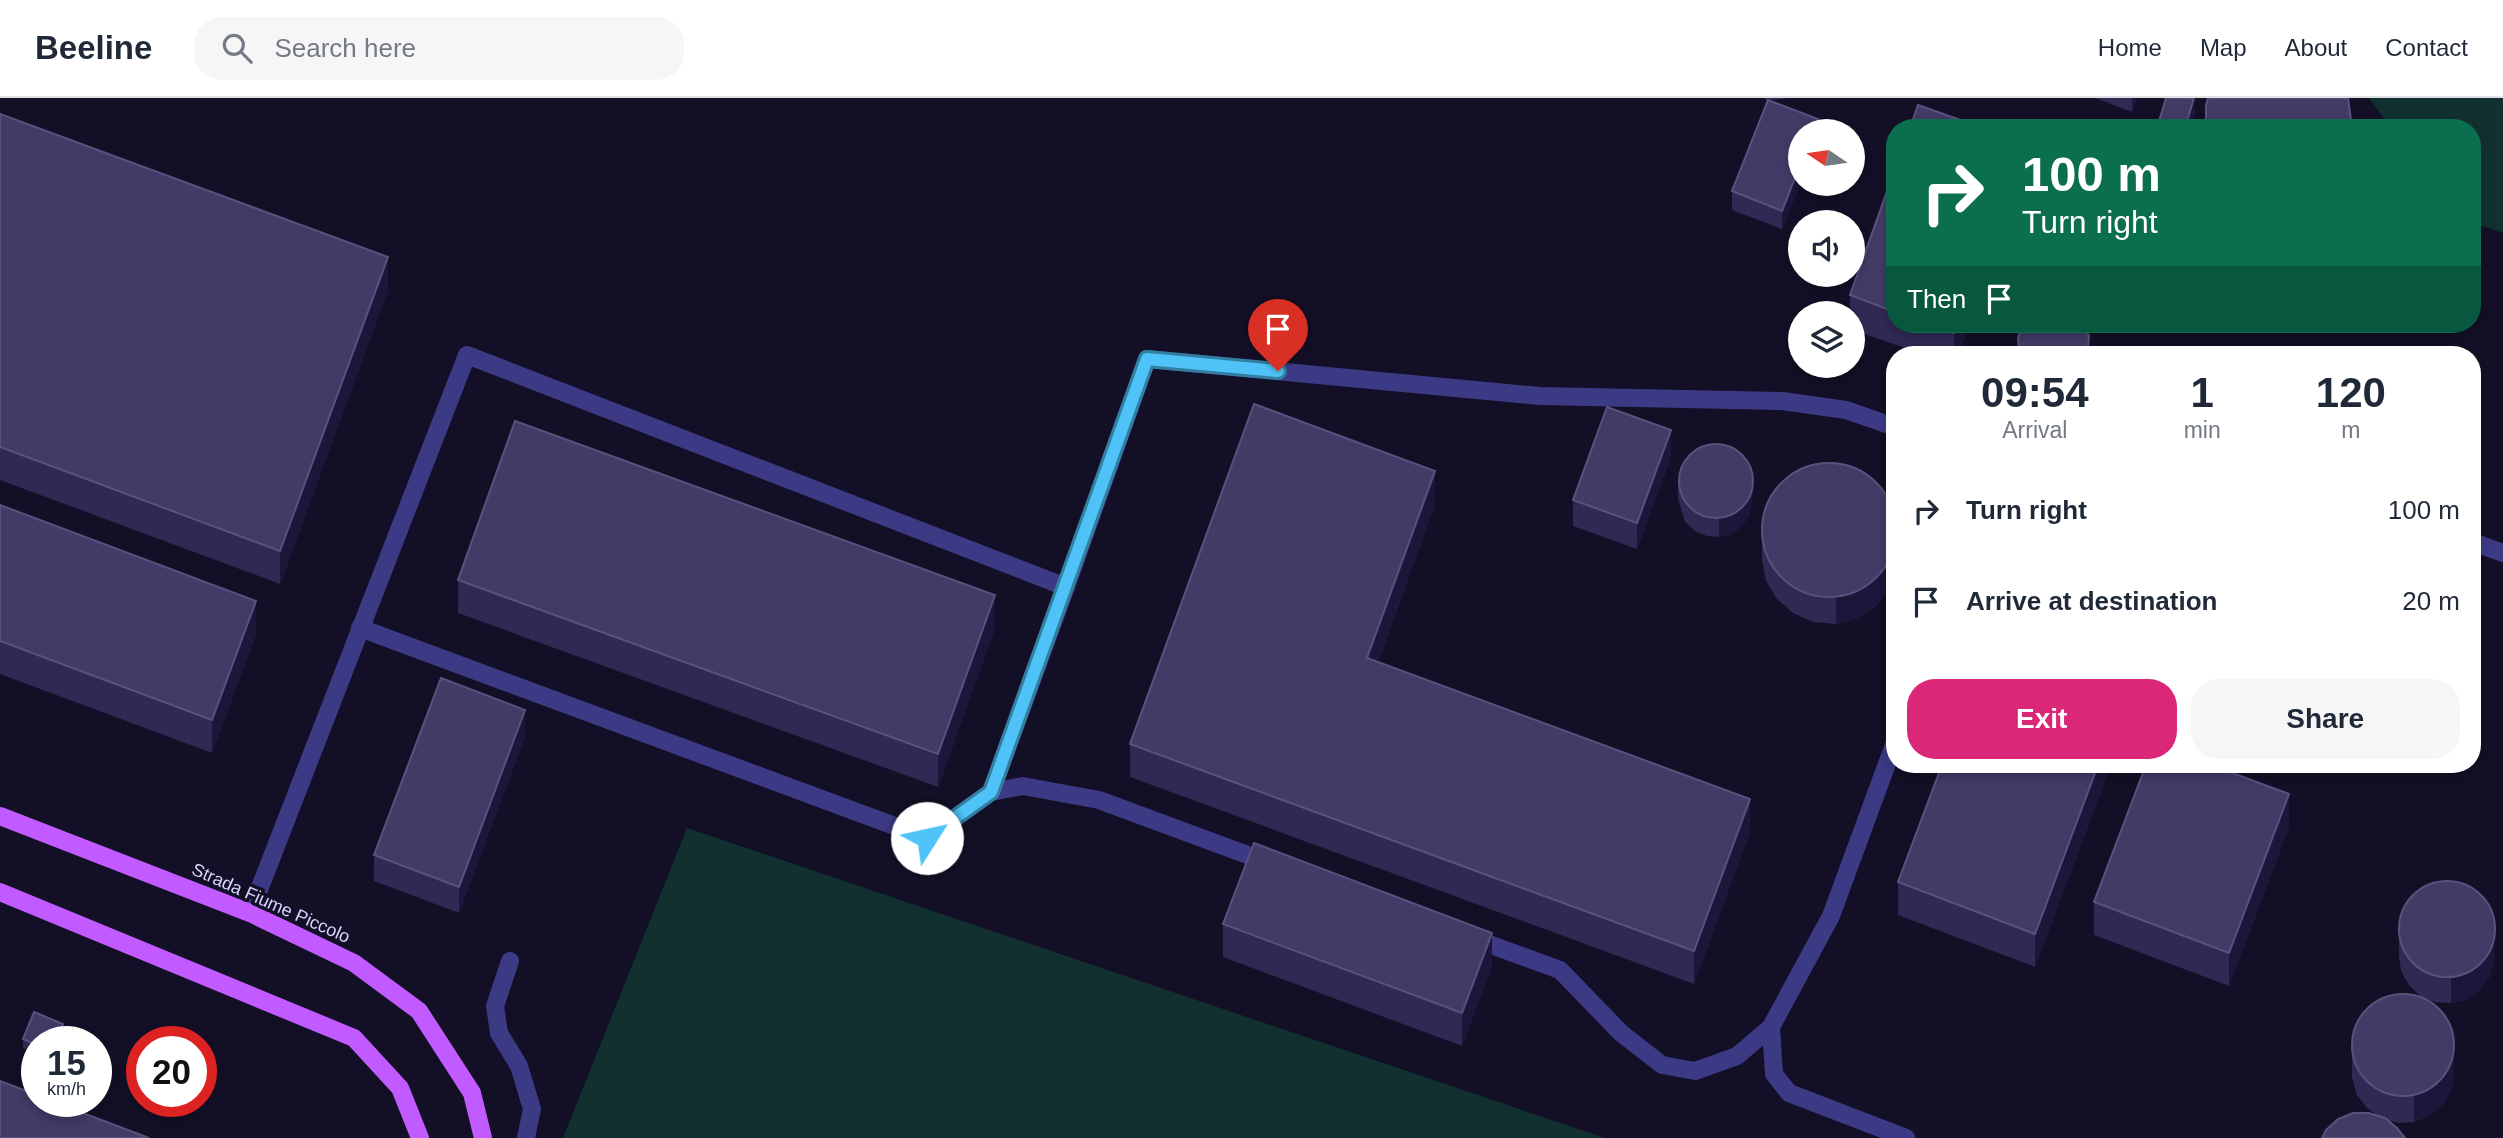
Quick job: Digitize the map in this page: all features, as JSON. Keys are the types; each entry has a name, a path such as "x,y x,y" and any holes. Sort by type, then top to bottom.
{"main road":[{"name":"Strada Fiume Piccolo","path":"0,816 250,913 354,963 419,1011 472,1093 482,1138"},
{"path":"0,892 354,1038 400,1088 420,1138"}],"lane":[{"path":"250,913 467,355 1066,587"},
{"path":"991,792 1147,359 1540,396 1782,401 1846,410 1886,424"},
{"path":"2481,545 2503,553"},
{"path":"360,628 927,838 991,792 1023,786 1099,800 1291,871"},
{"path":"1458,932 1560,970 1621,1033 1662,1065 1695,1071 1737,1056 1771,1027 1831,916 1886,766"},
{"path":"510,961 495,1006 499,1033 519,1066 532,1110 526,1138"},
{"path":"1771,1027 1774,1074 1788,1093 1906,1138"}],"green space":[{"path":"2369,98 2503,98 2503,233 2481,226 2481,119 2384,119"},
{"path":"687,828 1605,1138 563,1138"}],"building":[{"path":"2166,98 2194,98 2188,119 2160,119"},
{"path":"2208,98 2348,98 2351,119 2206,119"},
{"path":"1768,100 1818,119 1788,119 1788,196 1782,211 1732,191"},
{"path":"1918,105 1958,119 1913,119"},
{"path":"0,114 388,257 280,551 0,447"},
{"path":"1886,194 1886,309 1850,295 1853,287 1865,287 1865,253"},
{"path":"2019,333 2088,333 2089,336 2088,346 2019,346"},
{"path":"1254,404 1435,471 1367,658 1750,799 1694,951 1130,744"},
{"path":"1607,407 1671,430 1637,523 1573,500"},
{"path":"515,421 995,595 938,754 458,580"},
{"path":"1716,444 1737,450 1747,460 1753,481 1747,502 1737,512 1716,518 1695,512 1685,502 1679,481 1685,460 1695,450"},
{"path":"1816,464 1842,464 1866,474 1877,482 1885,493 1886,565 1877,578 1855,592 1829,597 1803,592 1781,578 1767,556 1762,530 1767,504 1781,482 1803,468"},
{"path":"0,505 256,601 212,720 0,641"},
{"path":"441,678 525,710 459,887 374,855"},
{"path":"1939,773 2095,773 2035,934 1898,882"},
{"path":"2143,773 2233,773 2289,794 2229,953 2094,902"},
{"path":"1254,843 1492,933 1462,1013 1223,924"},
{"path":"2447,881 2465,885 2481,895 2491,911 2495,929 2491,947 2481,963 2465,973 2447,977 2429,973 2413,963 2403,947 2399,929 2403,911 2413,895 2429,885"},
{"path":"2403,994 2432,1002 2446,1016 2454,1045 2446,1074 2432,1088 2403,1096 2374,1088 2360,1074 2352,1045 2360,1016 2374,1002"},
{"path":"34,1012 63,1024 62,1026 28,1026"},
{"path":"0,1081 21,1089 21,1117 93,1117 149,1138 0,1138"},
{"path":"2353,1113 2369,1113 2385,1118 2405,1138 2322,1138 2338,1119"}],"route":[{"path":"927,838 991,792 1147,359 1278,371"}]}
